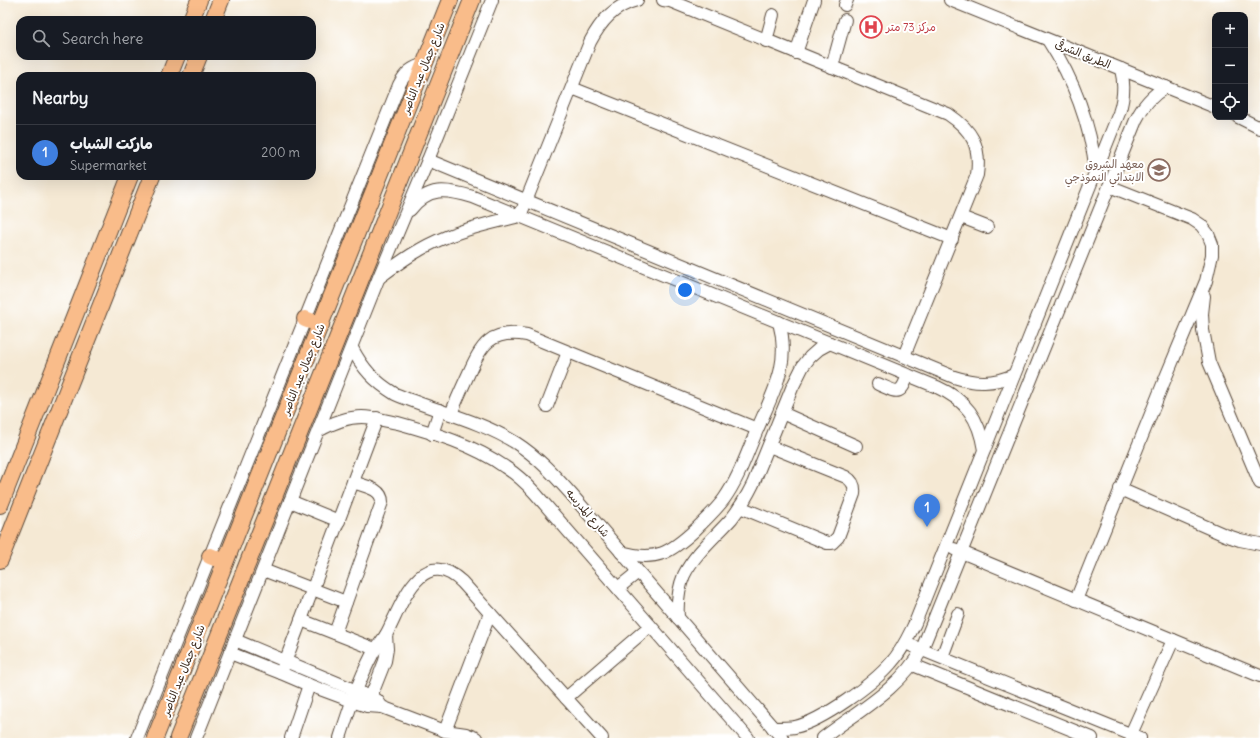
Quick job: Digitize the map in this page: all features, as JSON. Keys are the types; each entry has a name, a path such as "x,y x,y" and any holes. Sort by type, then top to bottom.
{"main road":[{"path":"193,16 199,0"},
{"path":"215,16 221,0"},
{"name":"شارع جمال عبد الناصر","path":"155,738 450,0"},
{"name":"شارع جمال عبد الناصر","path":"178,738 472,0"},
{"path":"171,72 175,60"},
{"path":"193,72 197,60"},
{"path":"0,504 128,180"},
{"path":"0,560 150,180"},
{"path":"306,319 321,325"},
{"path":"210,556 225,562"}],"street":[{"path":"196,738 379,278 492,0"},
{"path":"520,216 590,42 605,18 628,2 637,0"},
{"path":"663,0 948,114 961,123 971,135 977,149 979,164 974,186 904,356"},
{"path":"796,52 814,0"},
{"name":"الطريق الشرقى","path":"950,0 1212,106"},
{"path":"766,41 773,15"},
{"path":"832,67 845,20"},
{"path":"1048,40 1065,68 1082,108 1091,140 1096,172"},
{"path":"137,738 399,84 409,71 416,66 425,64"},
{"path":"773,728 784,728 805,724 836,707 855,694 883,671 895,658 905,643 915,623 1123,103 1124,80 1121,69"},
{"path":"823,738 894,685 913,664 922,649 1140,111 1151,97 1166,87"},
{"path":"572,88 952,239"},
{"path":"1244,120 1260,128"},
{"path":"428,160 966,381 978,383 990,382 1003,380 1014,375"},
{"path":"1109,186 1192,219 1201,225 1208,234 1212,244 1212,255 1206,281 1202,314 1202,330 1205,346 1215,378 1256,461 1259,478"},
{"path":"404,219 415,203 424,195 434,191 447,190 472,197 520,216 937,387 955,397 970,412 982,437 984,451"},
{"path":"379,278 415,252 445,237 485,224 520,216"},
{"path":"961,217 987,227"},
{"path":"1076,600 1206,281"},
{"path":"621,552 635,556 648,556 662,554 674,548 685,540 710,516 727,495 737,477 782,368 784,345 779,322"},
{"path":"432,434 446,412 481,348 491,339 503,334 514,333 527,335 757,430"},
{"path":"678,618 677,603 679,589 684,575 691,563 740,507 753,484 802,366 819,349 830,343"},
{"name":"شارع المدرسه","path":"352,348 359,362 381,386 395,394 496,432 529,452 545,466 559,480 782,738"},
{"path":"547,406 568,352"},
{"path":"937,387 943,383 943,372"},
{"path":"878,384 895,391 899,391 904,387 908,375"},
{"path":"782,413 856,446"},
{"path":"318,431 346,419 362,417 377,418 412,427 462,444 491,458 519,477 536,492 748,738"},
{"path":"281,673 377,418"},
{"path":"740,507 827,543 832,543 838,537 854,494 855,490 852,482 846,477 769,446"},
{"path":"335,633 382,502 381,496 376,491 353,482"},
{"path":"1120,489 1225,535 1260,544"},
{"path":"290,501 339,521"},
{"path":"946,546 1260,676"},
{"path":"263,570 346,602"},
{"path":"340,738 354,696 375,649 386,635 404,597 417,579 425,573 435,571 445,572 455,576 602,738"},
{"path":"618,588 638,572"},
{"path":"445,731 490,613"},
{"path":"942,657 958,614"},
{"path":"301,620 375,649"},
{"path":"566,698 650,626"},
{"path":"369,702 385,661 387,649 386,635"},
{"path":"236,640 286,661 354,696 445,731 469,737"},
{"path":"905,643 1135,736 1173,640"},
{"path":"230,653 309,685 354,696"},
{"path":"913,664 1092,738"},
{"path":"291,738 309,685"},
{"path":"201,725 205,738"}],"place":[{"name":"مركز 73 متر","path":"871,27"},
{"name":"معهد الشروق الابتدائي النموذجي","path":"1159,170"},
{"name":"ماركت الشباب","path":"927,527"}]}
